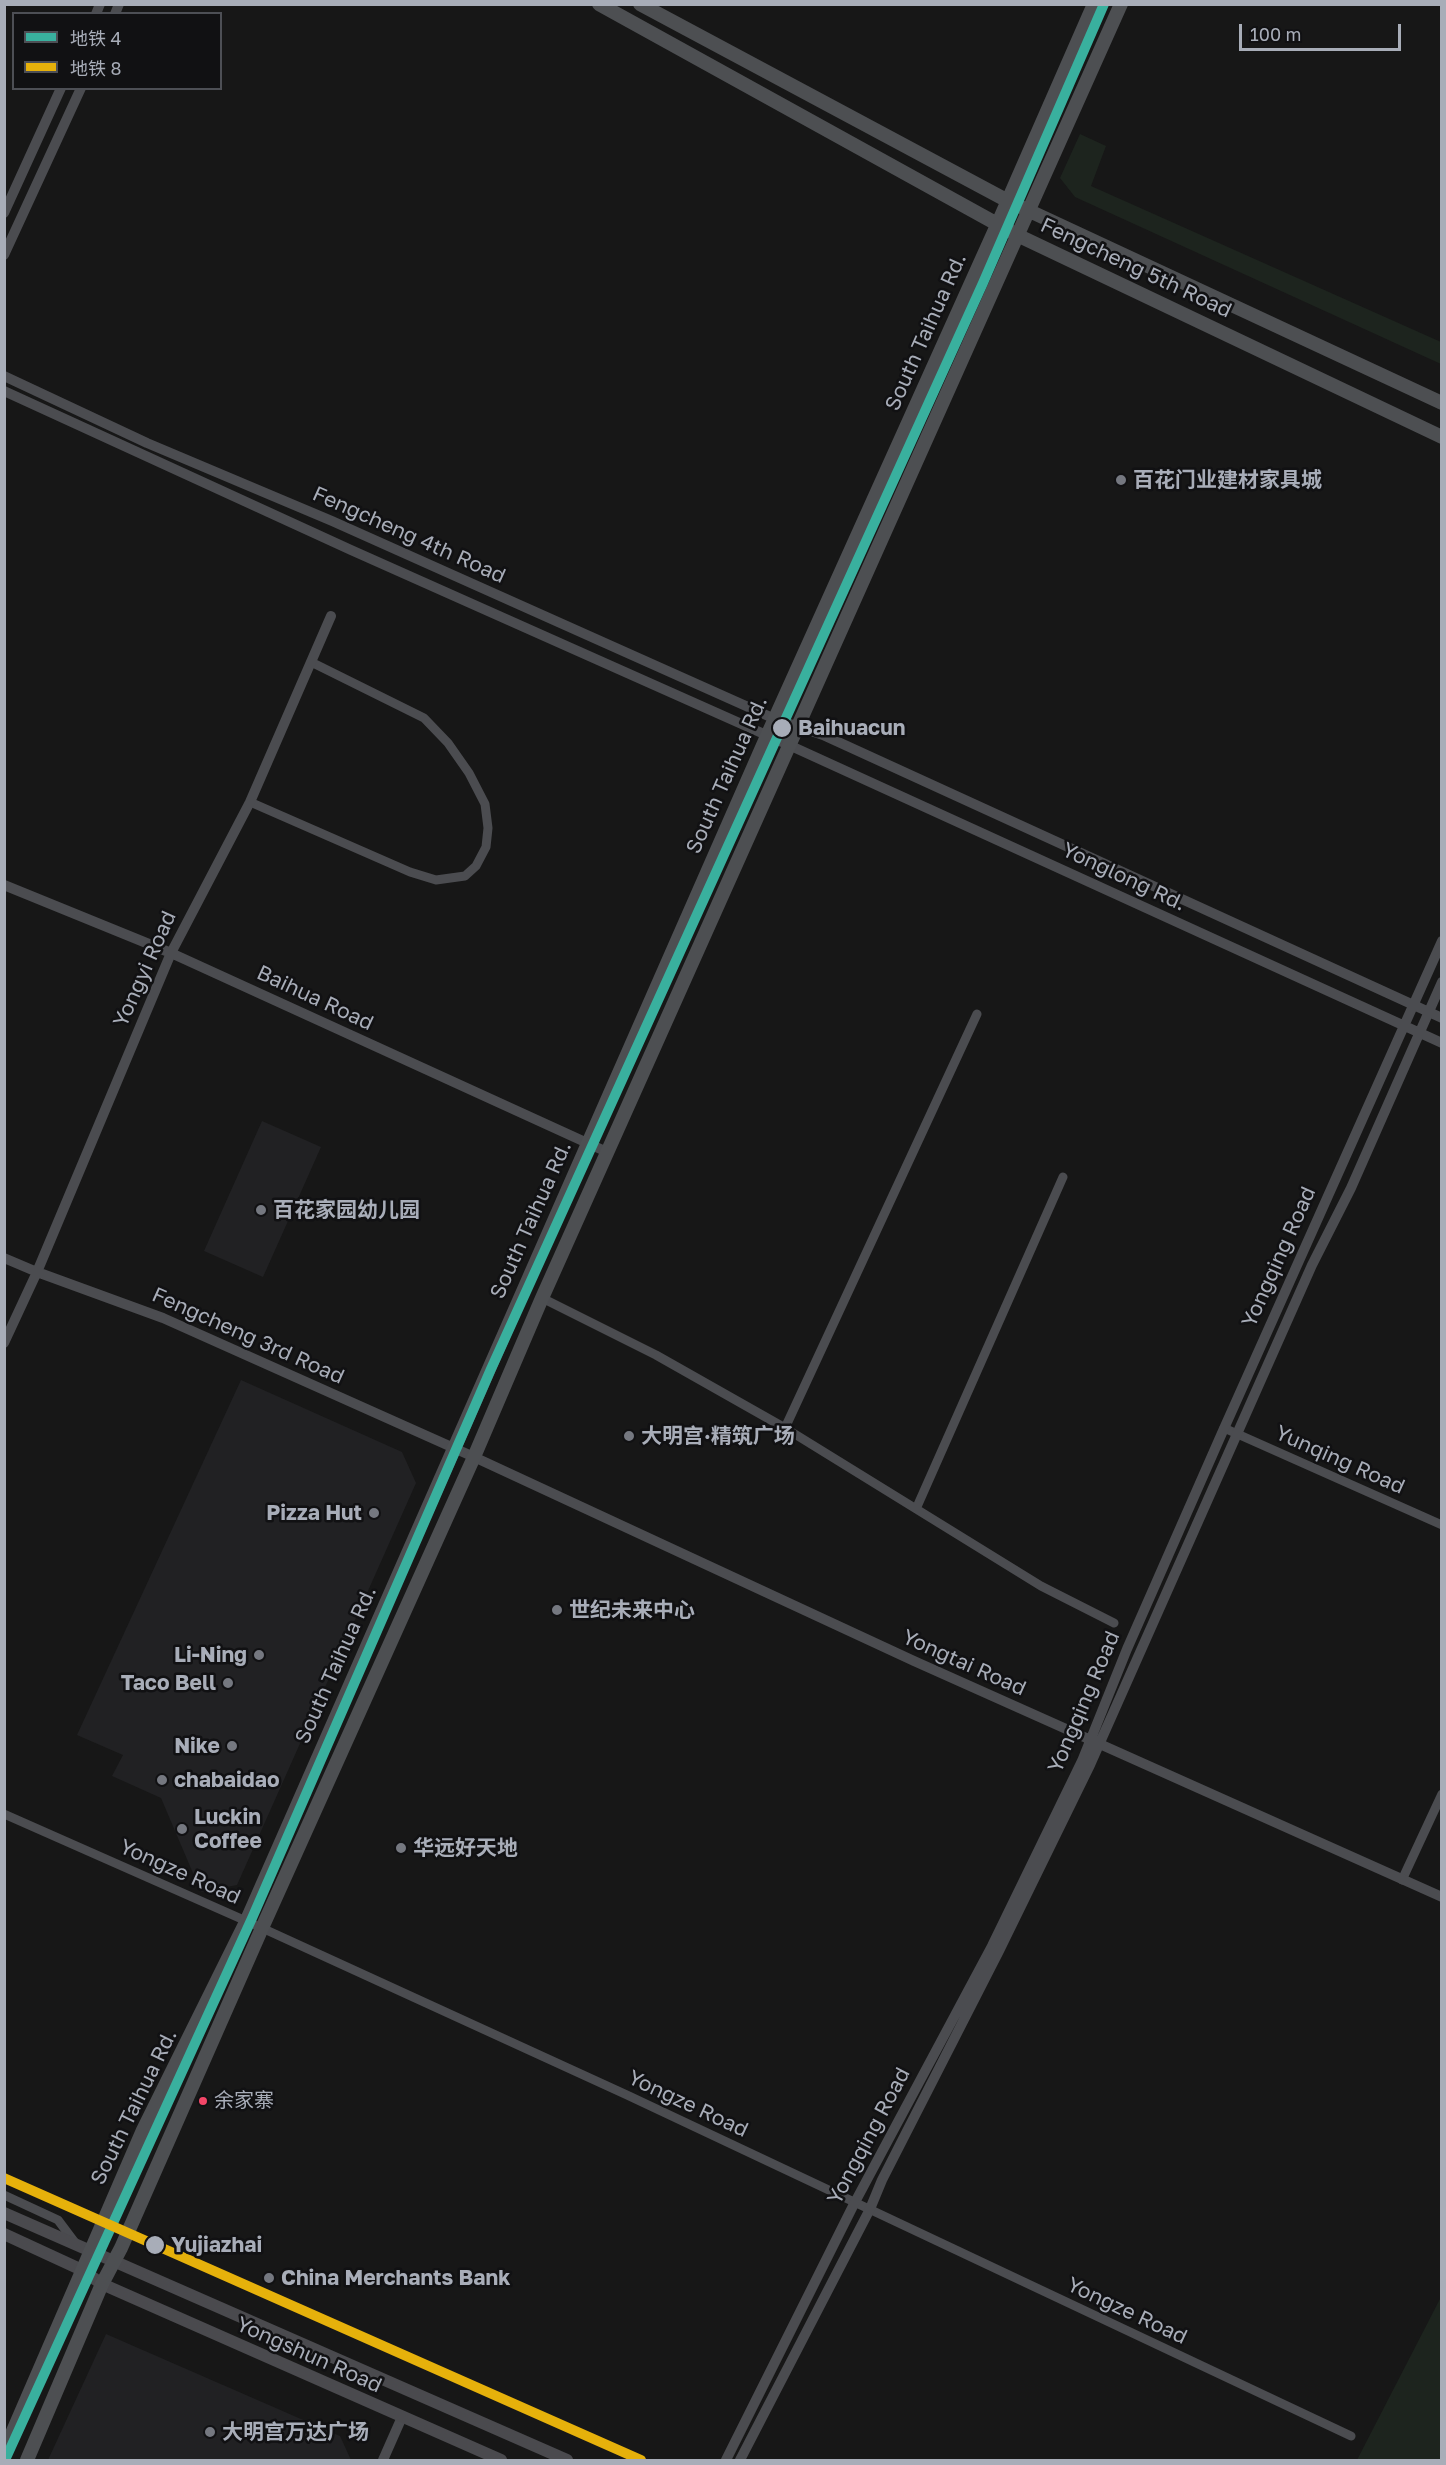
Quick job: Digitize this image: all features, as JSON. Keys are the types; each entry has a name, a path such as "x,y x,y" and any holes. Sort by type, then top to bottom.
{"main road":[{"name":"Fengcheng 5th Road","path":"599,4 1017,235 1442,437"},
{"name":"Fengcheng 5th Road","path":"640,4 1008,201 1442,403"},
{"name":"South Taihua Rd.","path":"5,2451 82,2270 83,2249 246,1922 766,736 1008,201 1094,4"},
{"name":"South Taihua Rd.","path":"27,2460 102,2284 114,2262 474,1457 607,1152 791,746 1121,4"},
{"name":"Yongshun Road","path":"4,2213 567,2460"},
{"name":"Yongshun Road","path":"4,2234 82,2270 102,2284 501,2460"}],"street":[{"path":"4,213 60,90"},
{"path":"4,255 80,90"},
{"name":"Fengcheng 4th Road","path":"4,376 147,443 332,521 775,719 799,726"},
{"name":"Fengcheng 4th Road","path":"4,391 791,746"},
{"name":"Yongyi Road","path":"4,1343 37,1272 171,953 250,802 331,616"},
{"path":"250,802 410,872 436,880 465,876 476,866 486,847 488,828 485,804 469,773 448,743 424,718 311,662"},
{"name":"Yonglong Rd.","path":"799,726 1442,1018"},
{"name":"Yonglong Rd.","path":"791,746 1442,1043"},
{"name":"Baihua Road","path":"4,885 171,953 607,1152"},
{"name":"Yongqing Road","path":"726,2460 854,2204 992,1946 1082,1761 1094,1743 1224,1428 1442,941"},
{"name":"Yongqing Road","path":"740,2460 869,2211 1094,1743 1237,1434 1311,1264 1351,1188 1442,982"},
{"path":"785,1428 977,1014"},
{"path":"916,1509 1064,1177"},
{"name":"Fengcheng 3rd Road","path":"4,1258 163,1318 474,1457"},
{"path":"542,1298 656,1355 785,1428 1041,1586 1114,1623"},
{"name":"Yunqing Road","path":"1224,1428 1442,1525"},
{"name":"Yongtai Road","path":"474,1457 1094,1743 1442,1897"},
{"path":"1402,1880 1442,1794"},
{"name":"Yongze Road","path":"4,1814 262,1928 627,2095 854,2204 1351,2436"},
{"path":"4,2195 58,2220 83,2249"},
{"path":"382,2460 402,2417"}],"shaded area":[{"path":"1080,134 1106,146 1091,186 1441,342 1441,364 1075,197 1060,178"},
{"path":"262,1121 321,1147 263,1277 204,1251"},
{"path":"241,1380 402,1452 416,1483 237,1885 201,1892 161,1798 112,1776 123,1755 77,1735"},
{"path":"1441,2297 1441,2460 1357,2460"},
{"path":"106,2334 340,2436 351,2460 48,2460"}],"metro line":[{"name":"4","path":"5,2460 253,1916 491,1369 983,283 1104,4"},
{"name":"8","path":"4,2178 641,2460"}],"place":[{"name":"百花门业建材家具城","path":"1121,480"},
{"name":"Baihuacun","path":"782,728"},
{"name":"百花家园幼儿园","path":"261,1210"},
{"name":"大明宫·精筑广场","path":"629,1436"},
{"name":"Pizza Hut","path":"374,1513"},
{"name":"世纪未来中心","path":"557,1610"},
{"name":"Li-Ning","path":"259,1655"},
{"name":"Taco Bell","path":"228,1683"},
{"name":"Nike","path":"232,1746"},
{"name":"chabaidao","path":"162,1780"},
{"name":"Luckin Coffee","path":"182,1829"},
{"name":"华远好天地","path":"401,1848"},
{"name":"余家寨","path":"203,2101"},
{"name":"Yujiazhai","path":"155,2245"},
{"name":"China Merchants Bank","path":"269,2278"},
{"name":"大明宫万达广场","path":"210,2432"}]}
